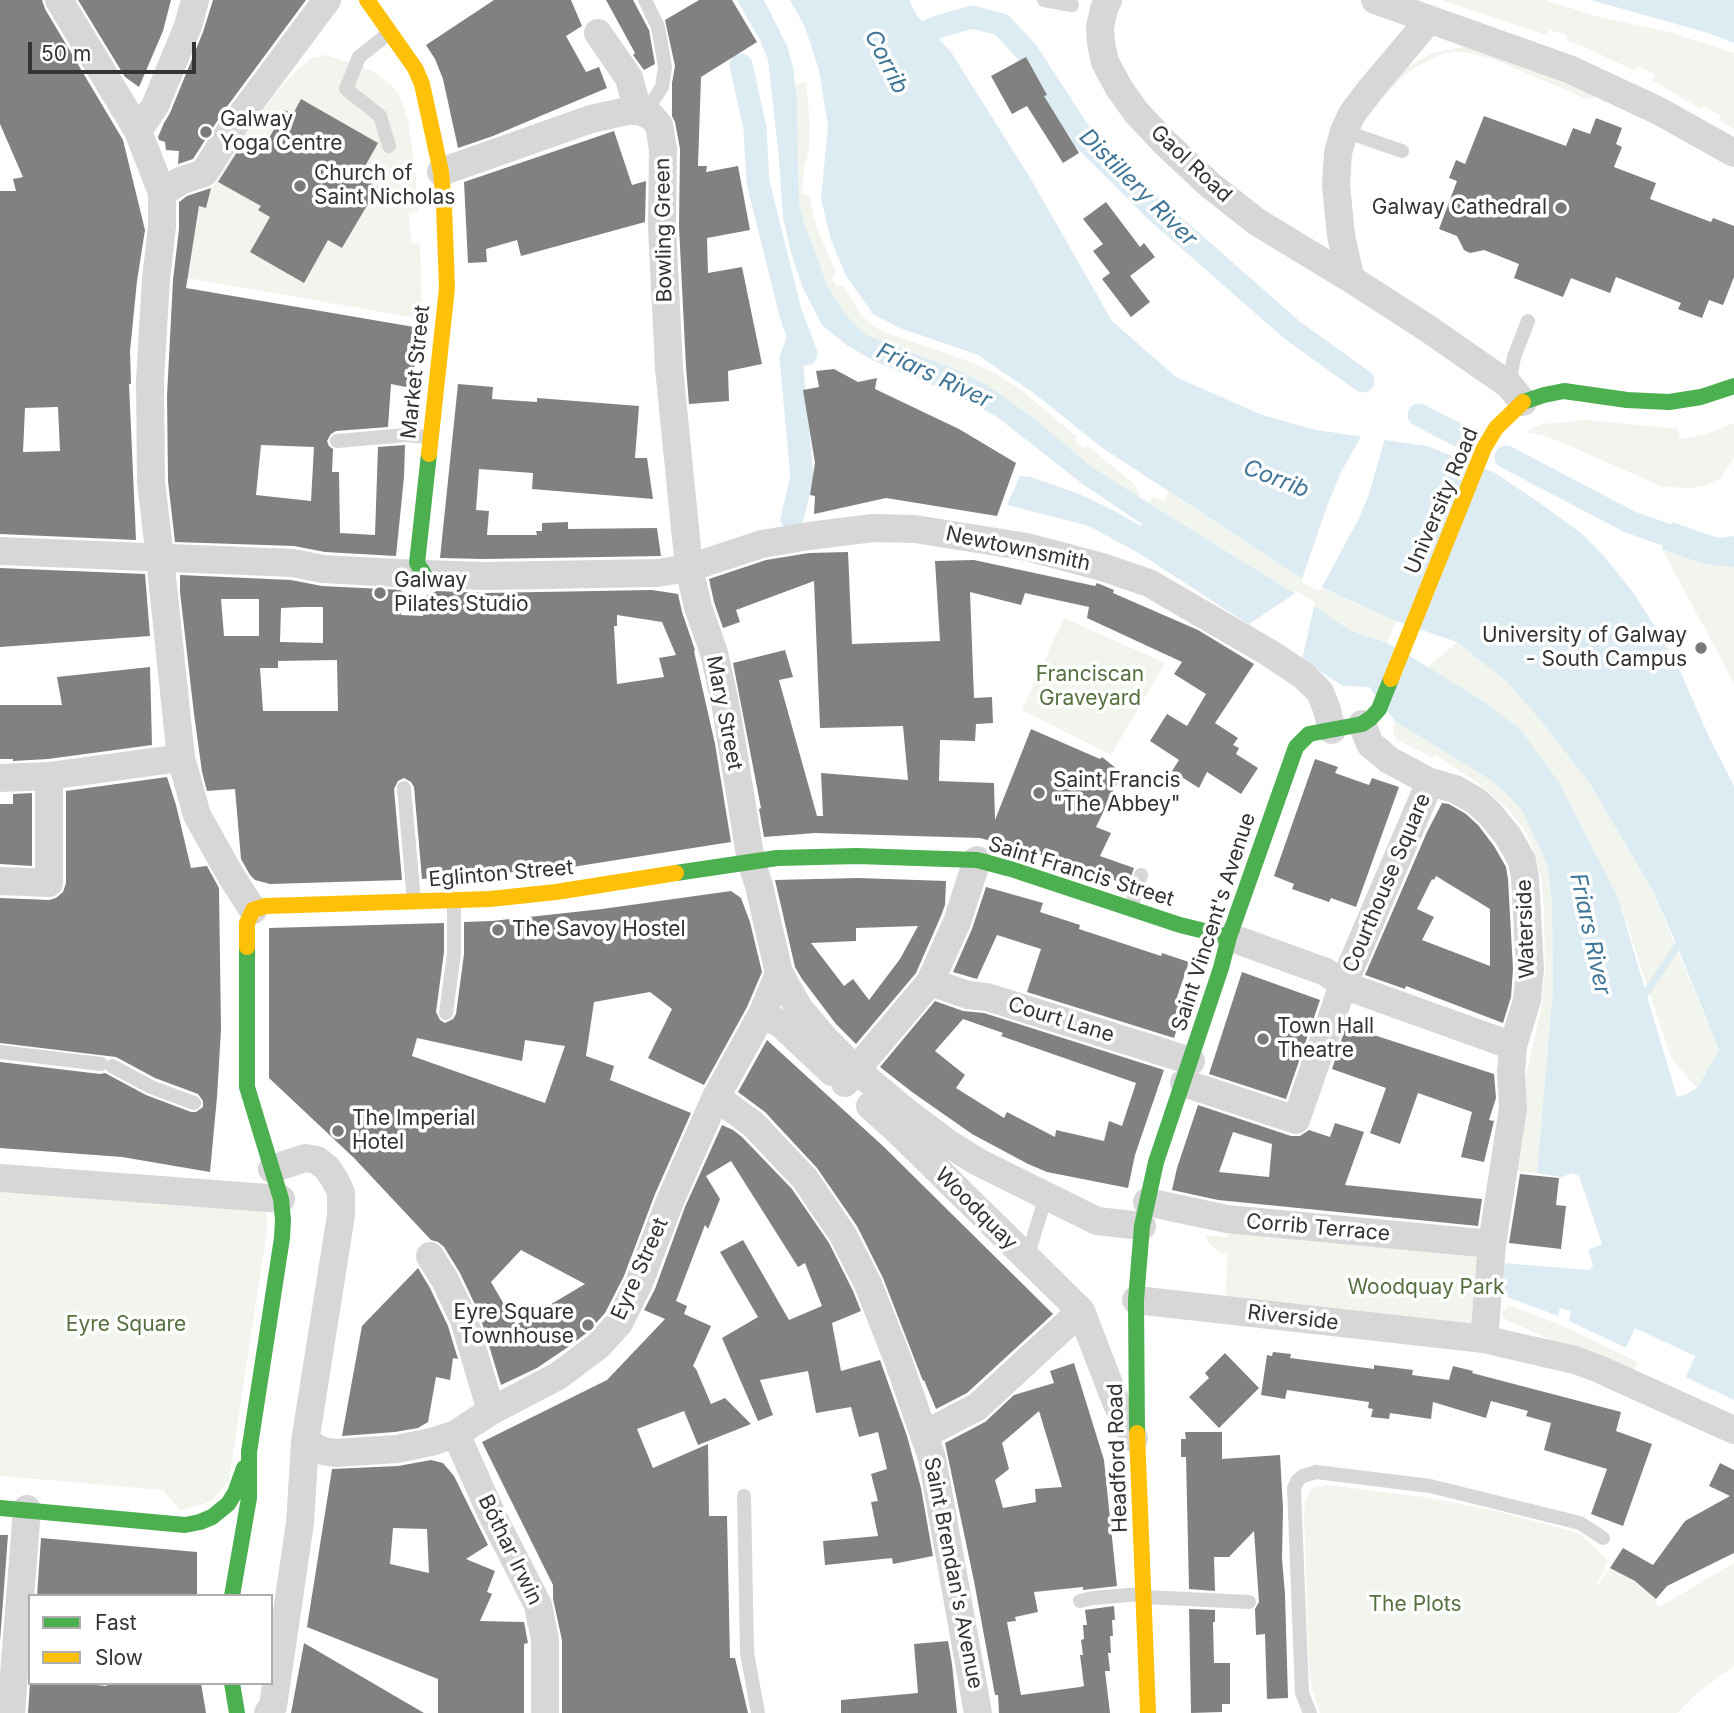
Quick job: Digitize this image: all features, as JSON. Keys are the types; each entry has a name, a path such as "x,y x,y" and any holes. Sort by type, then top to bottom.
{"main road":[{"name":"Market Street","path":"366,0 415,68 422,84 441,172 447,288 417,563 424,574"},
{"name":"University Road","path":"1370,717 1476,464 1496,428 1510,413 1516,393 1544,395 1564,391 1627,400 1669,401 1701,397 1734,386"},
{"name":"Saint Vincent's Avenue","path":"1144,1214 1156,1162 1222,968 1229,937 1296,747 1309,734 1332,730 1370,717"},
{"name":"Saint Francis Street","path":"751,861 857,856 977,860 1180,925 1229,937"},
{"name":"Eglinton Street","path":"253,910 266,906 490,899 556,892 751,861"},
{"path":"232,1594 249,1498 249,1452 283,1220 281,1199 247,1087 247,923 253,910"},
{"name":"Headford Road","path":"1144,1214 1136,1300 1137,1444 1148,1713"},
{"path":"14,1508 185,1525 200,1522 212,1517 228,1504 235,1493 249,1452"},
{"path":"185,1525 201,1535"},
{"path":"221,1562 225,1594"},
{"path":"232,1685 237,1713"}],"street":[{"path":"59,0 138,131 162,193 162,227 150,380 150,482 181,758 197,815 230,876 253,910"},
{"path":"138,131 155,106 188,26 195,0"},
{"path":"162,193 180,181 204,173 236,122 327,0"},
{"name":"Gaol Road","path":"1108,0 1100,27 1105,62 1136,112 1164,142 1210,186 1256,222 1427,328 1516,393"},
{"path":"1375,0 1569,69 1659,111 1734,153"},
{"path":"1351,279 1341,235 1336,185 1338,153 1344,131 1352,114 1370,90 1429,20"},
{"name":"Bowling Green","path":"598,33 629,78 642,112 651,116 659,125 662,136 662,227 668,368 689,568"},
{"path":"441,172 591,119 627,111 642,112"},
{"name":"Newtownsmith","path":"0,551 293,563 323,569 424,574 485,576 657,573 689,568 762,544 873,528 915,529 1040,550 1149,583 1304,676 1320,692 1332,730"},
{"name":"Mary Street","path":"689,568 725,702 751,861 779,973"},
{"name":"Waterside","path":"1370,717 1370,744 1389,760 1430,782 1455,789 1476,801 1503,829 1522,861 1527,894 1530,969 1527,1000 1513,1046 1513,1108 1492,1244 1484,1339"},
{"path":"0,778 49,776 181,758"},
{"path":"0,881 50,883 49,776"},
{"name":"Courthouse Square","path":"1229,937 1326,972 1343,985 1430,782"},
{"path":"850,1076 930,982 957,922 977,860"},
{"name":"Eyre Street","path":"304,1442 323,1451 335,1453 368,1452 408,1447 456,1434 491,1411 558,1376 598,1346 619,1324 639,1283 670,1201 716,1097 762,1014 779,973"},
{"name":"Woodquay","path":"779,973 799,1008 825,1039 850,1076 896,1129 1081,1311 1116,1402 1137,1444"},
{"name":"Court Lane","path":"930,982 968,995 987,998 1187,1072 1296,1120 1343,985"},
{"path":"1343,985 1513,1046"},
{"name":"Woodquay","path":"762,1014 781,1024 850,1076 978,1162 1097,1221 1144,1214"},
{"name":"Saint Brendan's Avenue","path":"716,1097 753,1124 805,1179 843,1235 868,1284 925,1434 978,1713"},
{"path":"268,1713 273,1706 300,1523 304,1442 341,1214 341,1193 327,1168 317,1160 305,1158 272,1169"},
{"path":"0,1178 281,1199"},
{"name":"Corrib Terrace","path":"1144,1214 1163,1207 1227,1219 1492,1244"},
{"path":"430,1256 451,1291 464,1320 491,1411"},
{"name":"Riverside","path":"1136,1300 1484,1339"},
{"name":"Saint Brendan's Avenue","path":"925,1434 977,1407 1081,1311"},
{"path":"1484,1339 1587,1365 1734,1430"},
{"name":"Bóthar Irwin","path":"456,1434 492,1515 538,1605 545,1640 545,1713"},
{"path":"10,1713 14,1508"}],"lane":[{"path":"642,112 662,87 665,67 658,27 645,0"},
{"path":"1044,0 1072,5"},
{"path":"389,146 380,116 345,89 359,57 390,32"},
{"path":"1344,131 1402,150"},
{"path":"1516,393 1514,357 1528,321"},
{"path":"337,441 406,435 430,437"},
{"path":"404,788 414,902"},
{"path":"1130,909 1141,875"},
{"path":"446,1013 454,953 453,901"},
{"path":"0,1052 106,1065 151,1087 194,1103"},
{"path":"1027,1258 1046,1196"},
{"path":"1310,1713 1302,1693 1294,1488 1303,1476 1316,1472 1430,1486 1580,1523 1603,1538"},
{"path":"744,1496 747,1654 758,1713"},
{"path":"1080,1601 1144,1595 1249,1602"}],"green space":[{"path":"1442,0 1545,0 1595,16 1669,32 1734,53 1734,129 1719,120 1721,116 1705,106 1701,109 1652,80 1655,75 1638,66 1635,71 1566,41 1567,35 1549,30 1546,35"},
{"path":"1464,47 1475,48 1600,94 1591,99 1584,98 1493,59 1453,52 1441,54 1412,69 1360,124 1406,68 1433,53"},
{"path":"326,55 377,74 399,94 408,121 416,178 418,212 409,213 411,243 420,243 422,319 187,278 199,206 206,208 210,192 238,142 298,69 312,58"},
{"path":"806,82 810,124 809,152 804,167 802,194 810,196 820,236 836,272 832,279 836,286 843,286 862,316 874,327 973,363 1020,389 1077,437 1077,444 1084,448 1088,446 1133,483 1139,497 1089,465 987,385 960,371 866,335 845,314 828,287 799,203 795,84"},
{"path":"1586,420 1678,429 1680,439 1707,434 1734,423 1734,458 1721,478 1708,485 1690,488 1663,487 1549,437 1526,432 1542,424"},
{"path":"1169,492 1322,588 1396,621 1387,643 1351,631 1149,503 1154,496 1163,501"},
{"path":"1662,549 1703,564 1734,567 1734,683"},
{"name":"Franciscan Graveyard","path":"1064,618 1165,663 1111,755 1022,710"},
{"path":"1457,642 1507,682 1542,722 1588,781 1653,892 1719,1050 1697,1088 1672,1060 1618,898 1456,685 1428,667"},
{"path":"1395,721 1489,779 1509,796 1522,810 1548,866 1552,905 1553,989 1537,1173 1517,1171 1526,1075 1541,1009 1545,972 1541,877 1529,838 1507,808 1478,783 1436,755 1434,758 1399,741 1393,731"},
{"name":"Eyre Square","path":"0,1192 264,1205 268,1223 229,1480 212,1501 180,1511 163,1490 0,1476"},
{"name":"Woodquay Park","path":"1228,1233 1484,1256 1473,1329 1226,1299 1227,1254 1221,1254 1205,1235 1227,1237"},
{"path":"1509,1305 1563,1326 1638,1362 1633,1373 1507,1320 1502,1316"},
{"name":"The Plots","path":"1327,1485 1423,1497 1492,1510 1568,1530 1583,1536 1608,1561 1594,1591 1610,1568 1635,1581 1656,1599 1658,1608 1734,1563 1734,1666 1696,1694 1677,1713 1320,1713 1309,1671 1304,1511 1311,1490"}],"water":[{"name":"Corrib","path":"737,0 764,0 787,46 793,67 797,101 799,203 828,287 845,314 866,335 960,371 987,385 1036,420 1089,465 1351,631 1387,643 1428,667 1486,703 1520,729 1560,784 1618,898 1677,1097 1697,1088 1719,1050 1677,946 1653,891 1588,781 1507,682 1457,642 1396,621 1303,579 1101,447 1035,394 978,355 900,328 873,314 846,276 831,240 821,199 828,126 819,70 805,27 790,0 909,0 917,16 951,52 1029,176 1112,321 1176,377 1262,415 1316,430 1427,446 1495,473 1582,534 1635,595 1679,669 1734,786 1734,1400 1686,1377 1695,1356 1635,1328 1626,1348 1569,1321 1571,1311 1560,1308 1558,1316 1499,1294 1502,1263 1589,1270 1593,1266 1588,1250 1602,1244 1579,1176 1573,1173 1561,1177 1537,1173 1553,989 1552,905 1548,866 1522,810 1489,779 1395,721 1369,687 1343,686 1142,555 1089,526 1007,505 1020,476 1031,477 1079,494 1141,526 1142,524 1084,485 997,417 954,394 874,361 848,346 822,325 803,288 783,217 768,59"},
{"path":"1591,0 1734,0 1734,43 1708,33"},
{"path":"1672,522 1718,538 1734,536 1734,567 1703,564 1662,549"}],"pier":[{"path":"1363,433 1388,436 1385,438 1360,516 1320,591 1301,582 1327,506 1342,470"},
{"path":"1296,591 1315,602 1302,660 1249,624"}],"building":[{"path":"0,0 42,0 123,140 145,230 137,281 129,384 136,540 0,534 0,191 16,191 13,179 23,177 0,124","holes":["58,407 60,451 23,452 25,408"]},
{"path":"78,0 171,0 163,31 139,87 125,77"},
{"path":"213,0 306,0 223,112 193,159 178,164 179,151 166,150 165,142 158,137 203,32"},
{"path":"494,0 571,0 582,26 566,36 586,72 599,67 607,88 458,148 443,79 426,45"},
{"path":"606,0 633,0 649,30 655,64 644,70 633,55 635,53"},
{"path":"699,0 732,0 757,42 701,77 698,166 707,166 706,172 738,166 750,230 707,238 708,273 742,267 762,364 728,371 729,401 689,404 679,227 680,149 672,116 675,66 665,20"},
{"path":"1026,57 1047,95 1044,96 1079,153 1063,163 1027,106 1012,114 991,76"},
{"name":"Church of Saint Nicholas","path":"301,99 378,143 359,177 383,190 374,205 369,202 342,248 328,240 304,283 250,252 270,217 258,210 261,206 218,182 242,144 260,154 285,110 293,114"},
{"name":"Galway Cathedral","path":"1484,116 1566,146 1573,128 1590,134 1596,118 1622,128 1616,144 1622,147 1614,167 1656,183 1650,199 1711,222 1713,218 1734,226 1734,277 1723,305 1709,300 1702,318 1678,309 1681,303 1616,277 1610,293 1571,278 1563,297 1514,278 1519,264 1484,250 1470,253 1464,250 1457,236 1439,229 1457,181 1449,178 1456,160 1465,164"},
{"path":"614,131 632,185 646,181 645,222 521,256 517,240 486,249 487,262 468,263 464,182"},
{"path":"211,188 206,208 199,206 186,288 420,328 411,388 391,384 388,427 336,431 327,441 333,449 332,472 339,472 340,533 375,535 378,447 405,445 396,556 325,552 294,546 175,542 168,481 167,396 179,202 187,196","holes":["261,445 314,447 311,501 256,495"]},
{"path":"1106,202 1140,247 1144,243 1155,257 1130,276 1150,302 1131,317 1102,279 1110,273 1093,251 1103,244 1083,219"},
{"path":"834,369 858,382 877,378 875,389 959,429 1016,463 997,516 886,498 814,514 815,496 810,495 815,463 803,390 819,387 816,371"},
{"path":"458,384 493,387 492,399 537,402 537,398 639,406 635,458 647,458 653,499 532,489 533,473 479,469 476,510 489,511 487,535 537,535 536,531 542,531 542,523 568,522 568,529 657,528 661,556 440,558"},
{"path":"848,552 852,644 940,641 935,561 974,560 1095,586 1097,583 1114,590 1113,593 1198,630 1254,664 1215,723 1238,738 1233,745 1239,748 1236,754 1258,768 1241,794 1207,772 1199,788 1172,771 1179,760 1150,741 1167,714 1187,726 1206,694 1174,674 1182,662 1087,618 1089,607 1025,593 1021,605 970,592 974,698 992,697 993,723 976,724 975,741 940,740 939,781 994,783 995,820 1031,729 1100,759 1102,757 1122,773 1096,827 1111,833 1100,856 1134,868 1128,885 1038,854 980,838 815,833 764,837 761,808 733,663 785,650 793,677 779,680 817,816 823,816 821,773 908,780 903,726 820,728 814,581 736,610 740,622 723,628 709,579 766,560 809,553"},
{"path":"0,568 145,574 150,636 0,647"},
{"path":"180,575 291,580 322,586 402,590 401,615 423,616 426,596 437,591 484,593 652,590 678,594 695,650 715,744 731,842 553,870 422,879 414,787 404,778 398,781 394,789 402,880 270,884 255,880 241,859 235,789 207,791 202,772","holes":["221,599 259,599 259,636 224,636","323,607 323,643 280,642 281,608","617,615 662,622 676,655 659,658 664,677 617,684 614,626 617,626","337,660 338,711 263,711 260,668 278,668 278,661"]},
{"path":"150,667 152,745 48,759 0,759 0,705 62,705 57,677"},
{"path":"1315,759 1338,767 1335,773 1369,785 1372,778 1399,787 1356,907 1331,898 1329,902 1292,889 1294,884 1274,876"},
{"path":"167,777 191,868 207,866 219,888 221,1030 210,1172 122,1157 0,1148 0,1062 105,1073 146,1095 191,1112 203,1107 203,1101 198,1094 155,1078 116,1057 0,1043 0,898 49,900 63,892 66,883 66,791"},
{"path":"32,793 32,866 0,864 0,804 13,804 13,794"},
{"path":"1442,803 1449,804 1478,825 1506,867 1513,969 1511,997 1503,1023 1406,986 1405,989 1365,975","holes":["1436,876 1490,909 1490,966 1422,940 1434,917 1417,909"]},
{"path":"858,878 946,881 945,905 916,973 856,1044 836,1024 795,967 775,880","holes":["918,926 900,959 869,1000 853,979 844,986 811,943 856,941 856,928"]},
{"path":"986,887 1043,903 1040,912 1080,925 1079,929 1161,956 1162,953 1189,962 1175,1003 1185,1006 1174,1038 1027,992 1041,949 997,935 977,979 953,972 972,929"},
{"path":"731,891 741,898 750,922 762,972 747,1007 704,1085 648,1058 672,1009 650,992 594,1002 586,1056 614,1066 610,1080 691,1113 655,1194 624,1276 605,1313 589,1331 571,1345 537,1368 501,1385 479,1313 444,1247 431,1240 354,1158 269,1078 269,928 444,923 444,952 436,1012 445,1023 456,1014 464,954 464,922 602,909","holes":["417,1038 522,1061 525,1040 565,1046 545,1103 412,1056","521,1250 585,1284 516,1325 491,1282"]},
{"name":"Town Hall Theatre","path":"1242,972 1320,1000 1286,1099 1209,1074"},
{"path":"935,1001 963,1011 984,1013 1164,1070 1135,1155 1128,1188 1047,1172 1028,1164 972,1134 880,1067","holes":["963,1019 1003,1033 1001,1036 1136,1083 1122,1126 1109,1121 1104,1141 1056,1130 1055,1137 1007,1112 1004,1118 956,1088 965,1075 935,1051"]},
{"path":"1346,1026 1494,1074 1496,1098 1489,1120 1494,1121 1484,1162 1461,1157 1472,1112 1418,1093 1400,1144 1370,1133 1386,1088 1332,1069"},
{"path":"767,1040 884,1147 1053,1314 967,1393 936,1409 883,1278 857,1226 817,1168 765,1112 738,1092"},
{"path":"1198,1105 1291,1136 1300,1136 1309,1130 1330,1137 1335,1123 1364,1132 1345,1185 1482,1199 1478,1226 1218,1200 1172,1190","holes":["1233,1132 1272,1144 1269,1177 1219,1172"]},
{"path":"722,1125 742,1137 792,1189 829,1243 853,1291 861,1311 832,1323 841,1371 880,1360 907,1436 921,1488 933,1556 893,1564 892,1558 825,1565 823,1541 878,1536 871,1502 878,1501 871,1474 887,1469 878,1432 859,1437 851,1407 816,1413 808,1371 760,1380 773,1415 758,1421 722,1338 758,1317 720,1252 743,1240 789,1320 822,1306 805,1263 798,1267 731,1161 706,1176 720,1199 708,1229 705,1225 676,1301 687,1306 684,1314 711,1326 693,1366 711,1404 725,1398 751,1424 698,1445 684,1411 637,1429 653,1468 708,1444 709,1516 727,1516 730,1658 735,1658 748,1713 562,1713 562,1640 553,1599 553,1585 482,1442 607,1380 665,1319 644,1310 655,1289 685,1207"},
{"path":"1520,1174 1559,1178 1556,1205 1566,1206 1561,1249 1509,1243"},
{"path":"418,1268 448,1326 458,1359 453,1358 450,1380 436,1377 428,1422 418,1428 342,1436 362,1326"},
{"path":"1273,1352 1291,1354 1290,1358 1374,1369 1374,1365 1413,1370 1412,1375 1449,1380 1453,1366 1621,1412 1616,1431 1652,1444 1623,1526 1591,1514 1607,1469 1544,1450 1551,1423 1526,1416 1528,1411 1491,1401 1486,1418 1433,1402 1431,1419 1390,1413 1389,1419 1371,1417 1373,1409 1368,1408 1369,1402 1287,1390 1285,1399 1261,1395 1267,1355 1272,1356"},
{"path":"1225,1353 1259,1388 1219,1428 1189,1397 1209,1378 1205,1373"},
{"path":"1074,1363 1104,1460 1117,1586 1034,1592 1038,1612 1015,1617 1016,1621 1007,1622 1021,1695 1080,1687 1084,1686 1080,1655 1083,1655 1083,1625 1087,1625 1085,1610 1114,1606 1111,1653 1108,1653 1110,1671 1105,1671 1110,1713 999,1713 998,1695 995,1695 945,1443 985,1422 1014,1395 1054,1383 1050,1371","holes":["1039,1411 1062,1487 1035,1489 1036,1502 1003,1508 995,1480 1009,1469 1002,1443"]},
{"path":"1185,1432 1222,1432 1222,1459 1280,1455 1288,1698 1267,1699 1265,1634 1256,1635 1255,1609 1259,1602 1254,1531 1229,1557 1214,1557 1215,1591 1189,1589 1186,1457 1181,1457 1181,1439 1186,1439"},
{"path":"431,1460 443,1463 454,1476 488,1545 466,1559 495,1571 487,1592 492,1594 480,1621 524,1622 528,1643 524,1644 524,1713 438,1713 438,1679 307,1627 332,1469 398,1466","holes":["393,1528 427,1529 429,1573 390,1564"]},
{"path":"1720,1463 1734,1470 1734,1553 1667,1586 1656,1599 1635,1581 1610,1568 1623,1548 1653,1565 1685,1521 1730,1496 1709,1486"},
{"path":"0,1535 8,1535 0,1641"},
{"path":"41,1538 197,1552 197,1594 37,1594"},
{"path":"1189,1609 1215,1610 1214,1663 1230,1663 1230,1704 1222,1704 1222,1712 1191,1713"},
{"path":"948,1641 957,1713 841,1713 841,1700 918,1693 914,1644"},
{"path":"304,1643 424,1713 291,1713"},
{"path":"30,1685 201,1685 206,1713 28,1713"}],"waterway":[{"name":"Distillery River","path":"902,42 940,26 973,17 1002,25 1027,52 1083,138 1153,208 1292,330 1363,381"},
{"name":"Friars River","path":"741,65 755,128 758,182 791,315 806,354"},
{"path":"792,519 802,477 791,358 799,337"},
{"name":"Distillery River","path":"1419,415 1460,436"},
{"name":"Distillery River","path":"1506,457 1630,522 1684,541 1720,550 1734,549"},
{"path":"1642,999 1682,939"}],"traffic: fast":[{"path":"1523,402 1564,391 1627,400 1669,402 1701,397 1734,386"},
{"path":"424,574 417,563 429,454"},
{"path":"1137,1433 1136,1300 1142,1226 1156,1162 1229,937 1296,747 1309,734 1362,724 1371,718 1379,709 1391,679"},
{"path":"676,873 777,858 857,856 977,860 1180,925 1229,937"},
{"path":"232,1594 249,1498 249,1452 283,1220 281,1199 247,1087 247,947"},
{"path":"0,1508 185,1525 212,1517 228,1504 244,1468"},
{"path":"232,1685 237,1713"}],"traffic: slow":[{"path":"367,0 415,68 422,84 441,172 447,288 429,454"},
{"path":"1391,679 1484,448 1496,428 1523,402"},
{"path":"247,947 247,923 253,910 266,906 490,899 556,892 676,873"},
{"path":"1137,1433 1148,1713"}],"place":[{"name":"Galway Yoga Centre","path":"206,132"},
{"name":"Church of Saint Nicholas","path":"300,186"},
{"name":"Galway Cathedral","path":"1561,208"},
{"name":"Galway Pilates Studio","path":"380,593"},
{"name":"University of Galway - South Campus","path":"1701,648"},
{"name":"Saint Francis \"The Abbey\"","path":"1039,793"},
{"name":"The Savoy Hostel","path":"498,930"},
{"name":"Town Hall Theatre","path":"1263,1039"},
{"name":"The Imperial Hotel","path":"338,1131"},
{"name":"Eyre Square Townhouse","path":"588,1325"}]}
